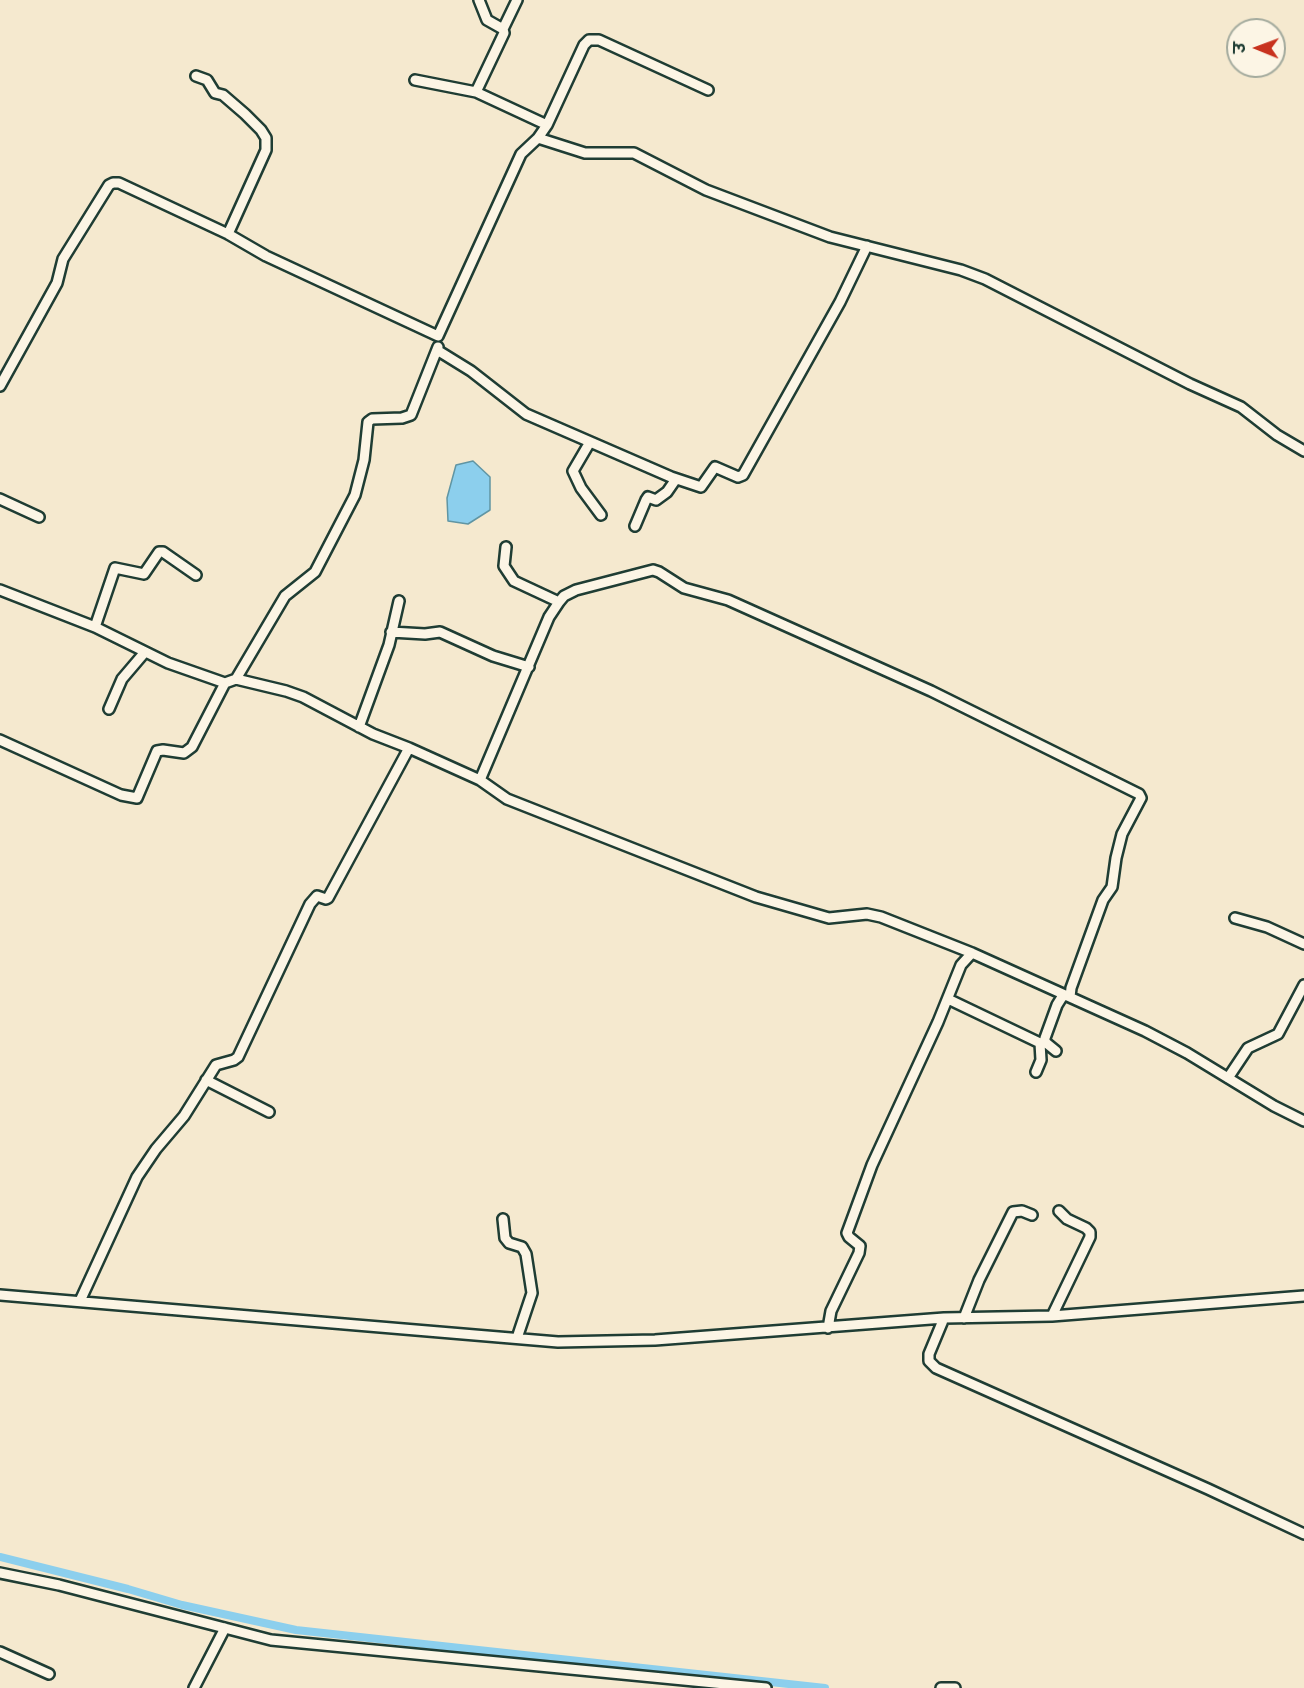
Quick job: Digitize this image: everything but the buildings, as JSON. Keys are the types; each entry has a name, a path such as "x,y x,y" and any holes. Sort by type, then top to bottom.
{"street":[{"path":"479,0 487,20 503,29"},
{"path":"476,92 504,36 503,29 517,0"},
{"path":"236,679 285,597 315,572 356,495 364,459 368,422 376,418 402,418 411,415 437,350 438,336 521,154 538,138 547,125 584,45 589,40 599,40 708,90"},
{"path":"196,76 207,80 215,93 223,95 245,114 266,138 266,150 228,234"},
{"path":"416,80 476,92 547,125"},
{"path":"538,138 585,153 634,153 706,190 830,237 961,270 985,279 1190,384 1241,407 1277,435 1304,451"},
{"path":"0,386 57,283 63,260 109,184 119,183 228,234 266,256 438,336"},
{"path":"437,350 479,376 526,414 676,479 701,487 716,467 738,477 743,475 840,302 867,246"},
{"path":"590,442 573,471 581,488 601,515"},
{"path":"635,526 648,497 656,500 667,492 676,479"},
{"path":"0,499 39,517"},
{"path":"506,547 504,566 513,581 559,602"},
{"path":"95,627 115,568 120,567 144,574 159,552 164,552 195,575"},
{"path":"480,780 549,617 559,602 564,596 576,590 653,570 684,588 728,600 932,691 1139,794 1141,798 1122,834 1112,887 1103,900 1071,988 1067,996 1062,997 1045,1038 1045,1042 1056,1051"},
{"path":"0,590 95,627 168,663 225,683 236,679 303,697 359,727 480,780 507,800 756,897 829,918 867,914 881,917 972,953 1145,1031 1304,1121"},
{"path":"359,727 389,645 399,601"},
{"path":"391,632 426,634 440,632 493,656 529,667"},
{"path":"109,709 122,679 145,652"},
{"path":"0,740 121,795 137,798 157,751 183,753 192,747 225,683"},
{"path":"80,1301 137,1177 156,1149 184,1116 216,1065 238,1057 310,904 317,896 328,898 409,748"},
{"path":"1235,918 1267,927 1304,944"},
{"path":"828,1328 831,1311 860,1250 858,1244 847,1234 872,1165 962,965 972,953"},
{"path":"1228,1078 1248,1048 1278,1034 1304,985"},
{"path":"948,999 1040,1043 1041,1060 1036,1071"},
{"path":"206,1080 269,1112"},
{"path":"964,1318 979,1280 1013,1212 1022,1211 1032,1215"},
{"path":"1052,1316 1090,1237 1090,1232 1086,1228 1066,1219 1059,1211"},
{"path":"503,1219 505,1238 509,1243 522,1247 526,1254 532,1293 518,1338"},
{"path":"0,1295 558,1342 655,1340 944,1318 1052,1316 1304,1296"},
{"path":"944,1318 929,1354 929,1361 936,1368 1209,1489 1304,1534"},
{"path":"0,1573 59,1585 272,1640 766,1688"},
{"path":"194,1688 225,1628"},
{"path":"0,1652 50,1674"},
{"path":"941,1688 955,1688"}],"water":[{"path":"473,461 490,477 490,510 468,524 448,521 447,498 456,465"}],"waterway":[{"path":"0,1557 182,1605 296,1630 825,1688"}]}
